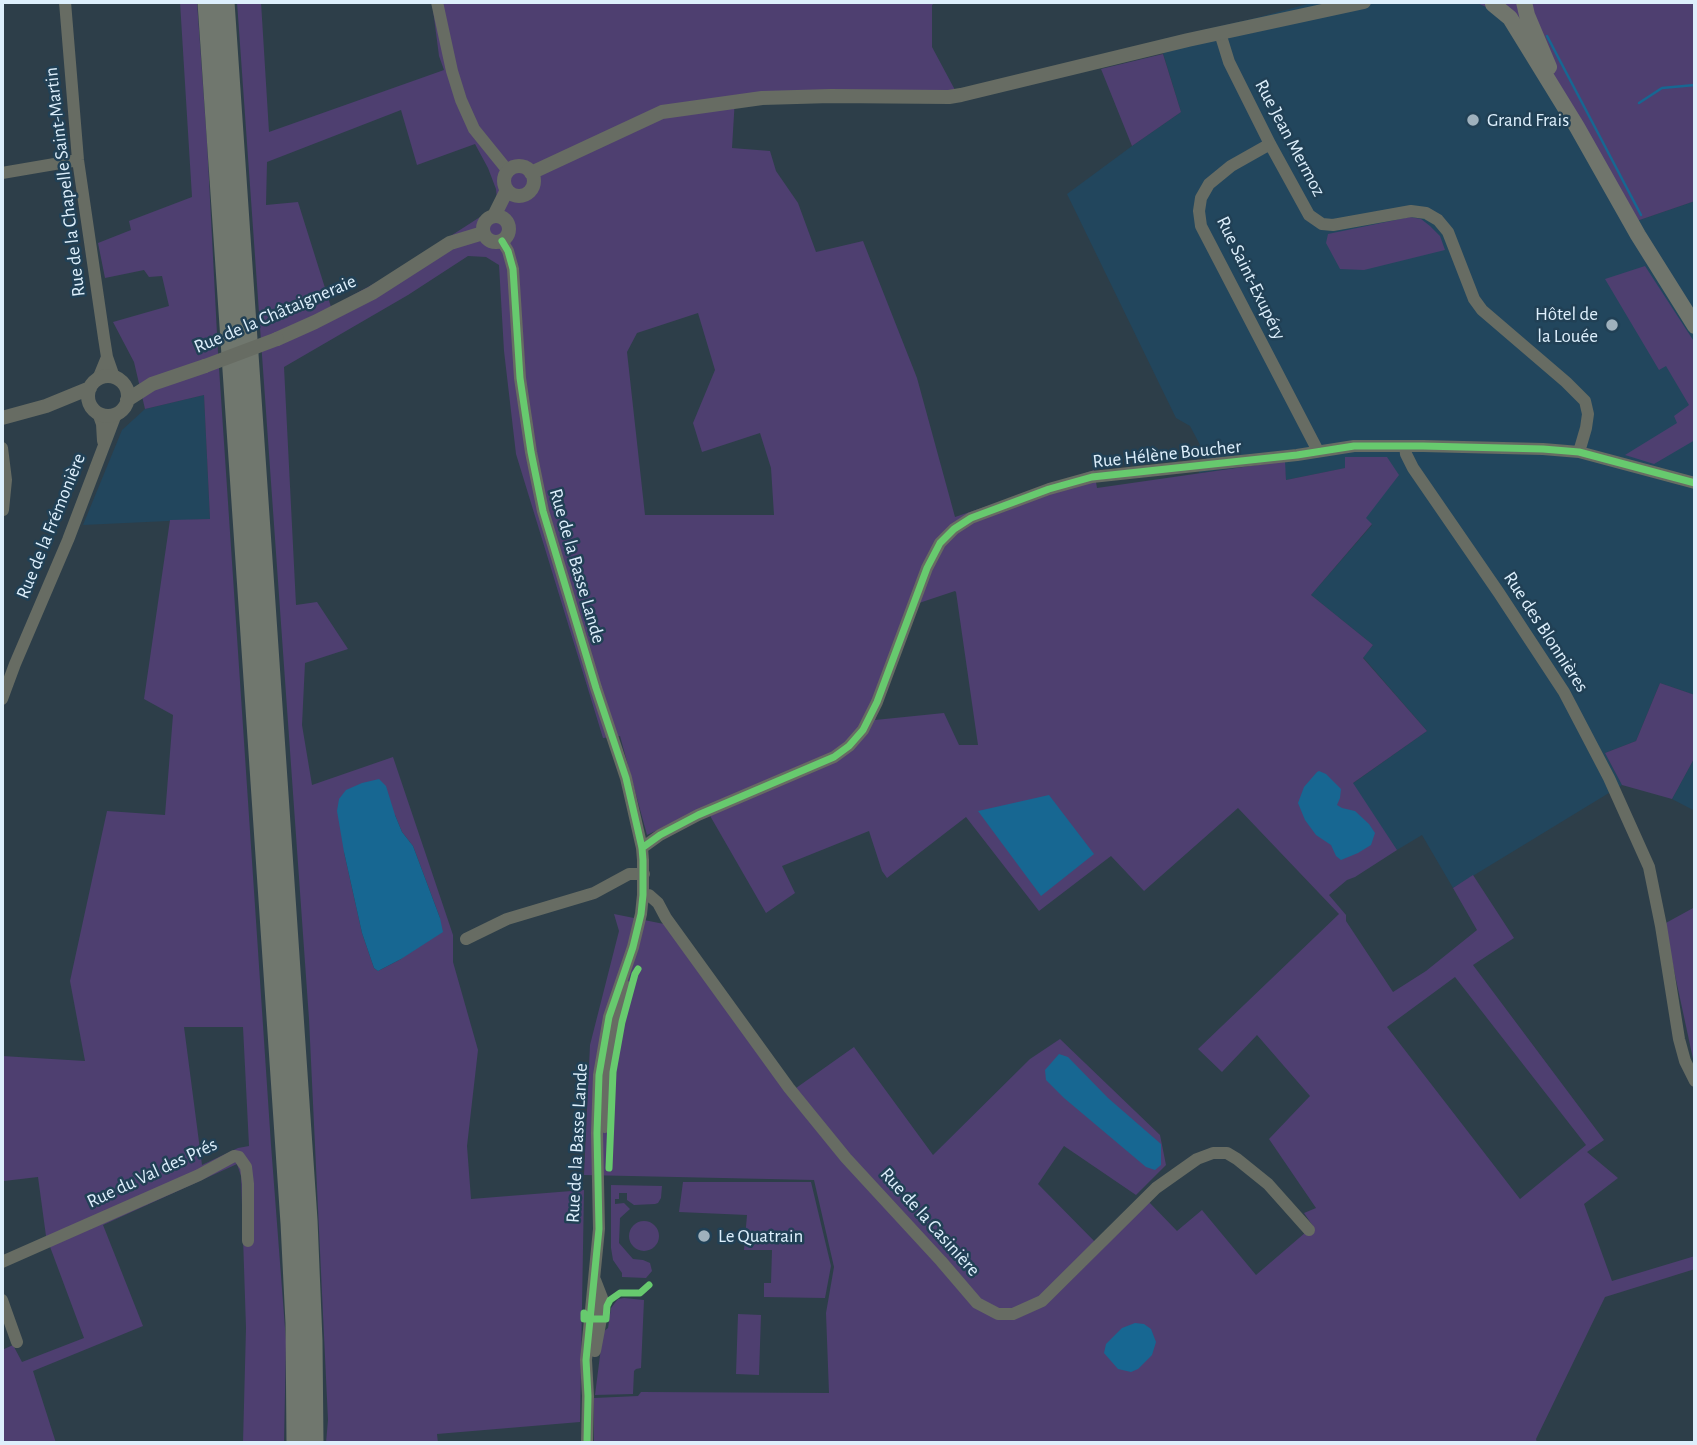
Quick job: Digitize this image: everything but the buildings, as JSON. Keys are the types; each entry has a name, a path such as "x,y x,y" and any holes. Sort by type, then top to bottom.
{"highway":[{"path":"207,2 290,1223 295,1323 296,1443"},
{"path":"225,2 310,1246 314,1443"}],"main road":[{"path":"1495,2 1510,18 1695,326"},
{"path":"1524,2 1532,27 1577,127"}],"street":[{"name":"Rue de la Chapelle Saint-Martin","path":"65,2 78,159 107,357 118,380"},
{"path":"437,2 461,100 474,128 508,171"},
{"path":"531,173 662,112 762,98 948,97 1364,2"},
{"name":"Rue Jean Mermoz","path":"1220,33 1229,62 1309,215 1322,224 1333,225 1410,211 1426,213 1438,220 1448,232 1474,299 1482,310 1585,401 1588,414 1579,452"},
{"name":"Rue Saint-Exupéry","path":"1270,144 1231,166 1209,184 1201,198 1201,226 1318,451"},
{"path":"2,173 78,159"},
{"path":"517,167 527,169 533,177 532,187 526,194 512,193 504,178 508,171 517,167"},
{"path":"499,217 509,226 508,235 499,243 491,242 483,233 485,222 499,217 512,193"},
{"name":"Rue de la Châtaigneraie","path":"94,396 104,415 116,414 127,400 152,384 277,339 315,322 372,293 450,243 483,233"},
{"name":"Rue de la Basse Lande","path":"502,241 513,269 520,378 543,511 626,778 642,848 644,874 640,914 628,964 609,1017 600,1062 597,1133 599,1229 595,1280 602,1297 601,1320 588,1396 587,1443"},
{"path":"94,396 107,357"},
{"name":"Rue de la Châtaigneraie","path":"94,396 103,377 152,384"},
{"path":"118,380 126,388 127,400"},
{"name":"Rue de la Châtaigneraie","path":"2,418 66,398 94,396"},
{"name":"Rue de la Frémonière","path":"94,396 102,424 104,445"},
{"name":"Rue de la Frémonière","path":"2,699 68,540 116,414"},
{"name":"Rue Hélène Boucher","path":"642,848 698,815 834,757 849,746 863,730 877,702 927,568 940,543 954,528 971,518 1049,489 1092,477 1200,467 1354,446 1579,452 1695,482"},
{"name":"Rue des Blonnières","path":"1405,446 1413,468 1563,692 1609,778 1641,848 1649,867 1658,909 1679,1039 1685,1061 1695,1081"},
{"path":"2,448 6,480 3,510"},
{"path":"466,939 508,919 594,893 629,874 644,874"},
{"name":"Rue de la Casinière","path":"643,895 649,895 655,900 789,1088 846,1158 977,1303 998,1314 1013,1314 1042,1301 1156,1188 1197,1159 1213,1153 1227,1153 1237,1159 1268,1184 1309,1230"},
{"path":"640,914 656,913 666,918"},
{"name":"Rue du Val des Prés","path":"2,1262 199,1175 233,1156 239,1157 246,1167 248,1241"},
{"path":"2,1300 17,1342"}],"shaded area":[{"path":"180,2 197,2 218,353 286,1341 284,1443 243,1443 246,1328 241,1176 237,1164 103,1225 143,1326 33,1371 56,1443 2,1443 2,1350 13,1345 22,1362 84,1338 46,1236 38,1177 4,1181 2,1056 85,1061 70,981 107,811 165,815 173,715 144,699 170,520 210,519 204,395 145,409 134,362 113,322 169,306 162,276 149,277 144,270 105,278 98,243 131,230 129,221 192,197","holes":["184,1027 243,1027 249,1146 238,1148 202,1165"]},
{"path":"237,2 261,2 269,132 444,70 439,56 432,2 936,2 932,5 932,47 955,90 848,91 735,98 732,148 770,151 776,171 798,203 816,252 863,241 917,378 955,517 1094,470 1097,488 1285,461 1286,480 1345,468 1345,457 1387,457 1399,475 1366,518 1372,524 1311,595 1373,645 1363,658 1427,731 1353,783 1397,850 1347,880 1329,895 1346,915 1346,921 1393,992 1426,971 1477,930 1453,888 1473,875 1514,938 1473,965 1604,1140 1587,1152 1618,1178 1584,1204 1612,1281 1695,1256 1695,1269 1605,1297 1536,1439 1537,1443 594,1443 594,1398 638,1396 641,1392 829,1393 826,1313 834,1267 814,1180 584,1175 590,1045 619,931 614,914 664,924 789,1093 854,1047 933,1155 1030,1059 1060,1039 1160,1135 1166,1165 1136,1195 1064,1146 1038,1184 1101,1248 1148,1201 1177,1231 1202,1210 1256,1275 1313,1226 1304,1213 1316,1208 1269,1139 1310,1096 1257,1035 1222,1072 1198,1049 1339,914 1238,808 1144,891 1111,856 1039,911 966,817 887,878 882,871 869,831 782,866 795,893 766,913 705,807 647,835 620,736 603,738 516,454 504,351 499,265 486,257 468,256 408,295 284,367 296,605 317,602 348,649 305,663 302,725 312,785 393,757 453,935 453,962 478,1050 467,1146 471,1199 584,1190 580,1422 437,1434 438,1443 326,1443 328,1420 309,1019","holes":["401,110 417,165 475,144 488,168 497,200 494,208 390,275 331,307 298,202 266,205 267,162","698,313 715,370 693,423 702,452 760,433 771,468 774,515 645,515 627,352 637,333","956,592 978,745 959,745 944,713 875,720 916,604","395,815 402,832 413,846 440,918 401,959 378,971 374,968 362,933 344,852","1455,977 1586,1145 1520,1199 1387,1027"]},
{"path":"1315,2 1475,2 1506,16 1625,225 1695,201 1695,695 1660,683 1636,741 1605,753 1622,785 1453,888 1422,835 1397,850 1352,784 1427,731 1363,657 1373,645 1311,595 1372,525 1366,519 1346,468 1286,480 1284,461 1199,473 1199,464 1207,458 1190,426 1176,418 1067,194 1181,112 1159,40"},
{"path":"1475,2 1695,2 1695,201 1625,225 1506,16"},
{"path":"1163,54 1181,112 1132,146 1101,69"},
{"path":"1410,217 1421,219 1430,226 1440,236 1445,250 1364,270 1340,269 1326,243 1328,234"},
{"path":"1645,266 1695,343 1695,440 1654,464 1625,455 1677,423 1674,416 1689,405 1666,366 1659,370 1605,279"},
{"path":"204,395 210,519 83,525 122,430 145,409"},
{"path":"1660,683 1695,695 1695,757 1672,799 1622,785 1605,753 1636,741"},
{"path":"1695,757 1695,811 1672,799"},
{"path":"1695,907 1695,1068 1664,924"},
{"path":"683,1182 811,1182 831,1266 825,1298 764,1297 764,1283 771,1283 772,1250 744,1250 747,1215 679,1212"},
{"path":"611,1185 662,1186 661,1198 655,1204 634,1205 627,1200 627,1193 619,1193 619,1199 615,1199 615,1204 624,1203 630,1209 620,1218 619,1243 633,1259 650,1263 652,1271 646,1278 622,1277 613,1260"},
{"path":"644,1221 655,1225 659,1236 655,1247 644,1251 633,1247 629,1236 633,1225"},
{"path":"618,1299 644,1300 641,1368 634,1371 633,1394 595,1395 603,1332 608,1328 611,1308"},
{"path":"738,1314 761,1315 759,1375 736,1374"}],"water":[{"path":"1319,771 1326,774 1341,789 1337,805 1355,811 1375,833 1371,845 1341,860 1331,845 1316,835 1305,820 1298,803 1304,787"},
{"path":"379,779 386,786 402,832 413,846 443,932 378,971 374,968 362,933 337,811 339,799 346,790"},
{"path":"1049,795 1094,854 1041,896 978,811"},
{"path":"1059,1054 1068,1057 1108,1098 1161,1144 1161,1165 1155,1170 1146,1167 1046,1080 1045,1070"},
{"path":"1135,1323 1144,1324 1151,1329 1156,1342 1152,1355 1131,1372 1118,1369 1104,1353 1106,1344 1122,1328"}],"waterway":[{"path":"1547,36 1641,215"},
{"path":"1639,103 1662,88 1695,85"}],"cycle path":[{"path":"502,241 513,269 520,378 543,511 626,778 643,860 641,914 633,947 609,1017 599,1075 599,1229 586,1360 587,1443"},
{"path":"642,848 698,815 834,757 849,746 863,730 877,702 927,568 940,543 954,529 971,518 1049,489 1092,477 1297,455 1354,446 1579,452 1695,483"},
{"path":"609,1168 613,1072 622,1022 638,969"},
{"path":"584,1313 584,1319 606,1319 610,1300 620,1293 640,1293 649,1285"}],"place":[{"name":"Grand Frais","path":"1473,120"},
{"name":"Hôtel de la Louée","path":"1612,325"},
{"name":"Le Quatrain","path":"704,1236"}]}
